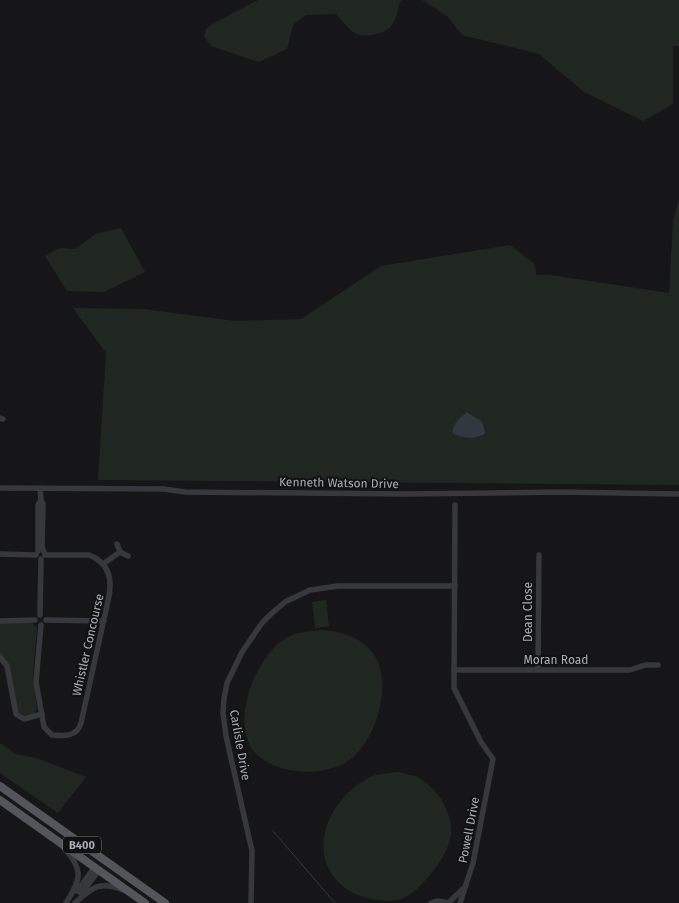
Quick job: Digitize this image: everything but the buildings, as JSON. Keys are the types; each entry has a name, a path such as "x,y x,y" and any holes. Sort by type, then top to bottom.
{"main road":[{"name":"B400","path":"0,786 165,903"},
{"name":"B400","path":"0,800 145,903"},
{"path":"97,868 103,860"}],"street":[{"name":"Kenneth Watson Drive","path":"0,488 406,494 560,492 679,494"},
{"path":"35,620 40,615 41,554 38,505 40,488"},
{"path":"454,670 455,505"},
{"path":"117,544 120,552 128,556"},
{"path":"0,554 89,555 98,559 103,564 120,552"},
{"name":"Dean Close","path":"538,555 538,669"},
{"name":"Whistler Concourse","path":"42,714 44,727 50,734 72,735 80,727 111,589 110,576 103,564"},
{"name":"Carlisle Drive","path":"251,903 252,851 226,736 223,712 227,683 242,652 262,623 272,613 288,601 313,589 338,586 455,586"},
{"path":"40,615 45,617 46,620"},
{"path":"0,621 35,620"},
{"path":"35,620 36,624 40,625"},
{"path":"40,625 46,620 104,621"},
{"path":"0,657 7,666 16,715 24,719 42,714 36,673 40,625"},
{"name":"Moran Road","path":"454,670 630,670 645,666 658,666"},
{"name":"Powell Drive","path":"454,670 454,688 457,695 481,742 493,759 473,863 460,903"},
{"path":"58,841 73,859 78,872 77,886 70,903"},
{"path":"70,903 97,868"},
{"path":"432,903 437,901 448,903 467,884"},
{"path":"70,903 99,886 111,886 134,895"}],"shaded area":[{"path":"258,0 403,0 400,2 395,20 389,28 372,35 356,34 336,14 306,15 293,25 287,49 259,62 211,46 204,36 206,29"},
{"path":"422,0 679,0 679,46 673,46 673,104 643,121 584,92 539,54 462,35 447,16"},
{"path":"679,200 679,485 98,480 106,353 73,308 143,309 235,321 301,319 381,266 510,245 535,264 536,275 551,275 669,293 673,220"},
{"path":"121,228 145,272 104,292 67,291 45,256 59,248 75,249 96,234"},
{"path":"467,412 482,422 485,434 468,438 452,433 456,423"},
{"path":"326,600 329,626 315,628 312,602"},
{"path":"32,623 37,628 33,673 37,709 34,714 25,716 18,712 0,653 0,624"},
{"path":"319,630 349,636 362,642 373,653 379,666 382,681 382,697 378,714 364,744 354,756 343,764 314,772 301,772 277,767 256,754 246,736 244,721 250,688 257,672 275,646 294,634"},
{"path":"0,743 16,754 36,758 86,777 58,813 0,773"},
{"path":"400,772 423,780 442,800 451,826 450,840 443,856 433,871 409,895 392,901 364,897 344,887 335,879 329,869 325,856 324,842 326,829 338,804 358,784 373,776"}],"waterway":[{"path":"273,831 335,903"}]}
